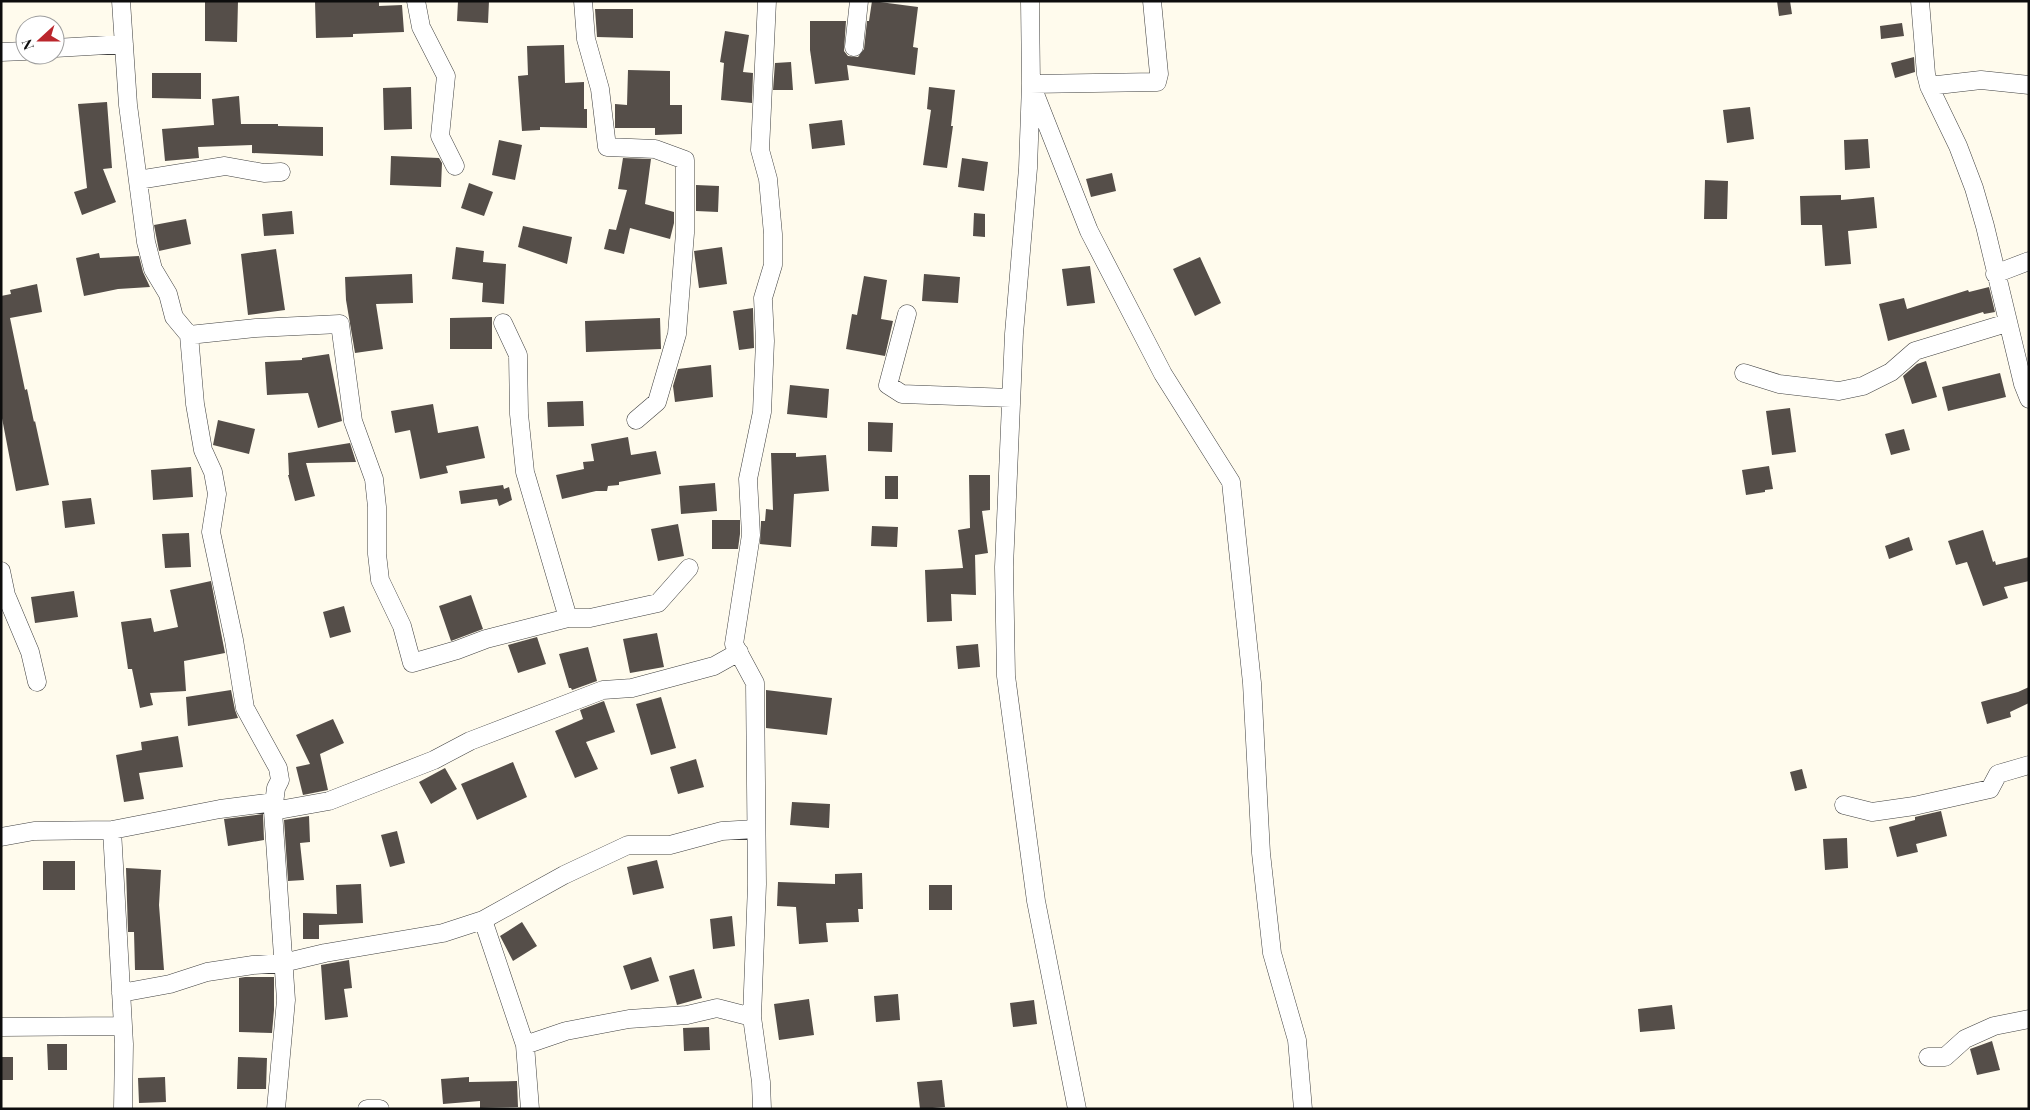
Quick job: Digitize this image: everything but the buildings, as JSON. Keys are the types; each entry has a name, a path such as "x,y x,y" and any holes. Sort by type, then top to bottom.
{"street":[{"path":"121,1 128,105 146,242 153,269 168,294 174,317 189,335 195,404 203,450 214,472 216,494 211,532 234,640 245,708 278,768 280,780 274,806 286,1000 276,1109"},
{"path":"416,1 421,27 446,76 440,136 455,166"},
{"path":"583,1 586,39 600,88 607,147 655,149 685,160 685,233 676,334 656,402 636,420"},
{"path":"762,1109 761,1082 752,1017 757,894 755,684 734,644 751,535 748,479 762,412 765,341 763,298 773,265 773,234 768,179 760,150 767,1"},
{"path":"854,47 859,1"},
{"path":"1030,1 1031,84 1028,168 1014,334 1004,567 1006,676 1036,901 1077,1109"},
{"path":"1031,84 1157,82 1159,74 1152,1"},
{"path":"1920,1 1926,74 1929,86 1954,138 1974,188 1985,226 2007,323 2023,384 2029,399"},
{"path":"65,47 124,44"},
{"path":"1,52 15,51"},
{"path":"1929,86 1981,80 2029,84"},
{"path":"1031,84 1088,231 1162,374 1231,482 1252,683 1261,853 1272,953 1297,1040 1303,1109"},
{"path":"138,180 225,166 264,173 281,172"},
{"path":"1995,274 2029,261"},
{"path":"907,314 888,385 902,394 1011,398"},
{"path":"503,323 518,355 519,414 525,472 568,618"},
{"path":"1744,374 1780,384 1838,391 1863,386 1891,372 1915,351 2007,323"},
{"path":"189,335 256,328 340,324 353,421 374,479 380,580 402,626 412,663 457,650 486,638 568,618 590,618 658,603 689,568"},
{"path":"1,571 6,595 30,652 37,682"},
{"path":"1,837 34,831 112,830 220,809 329,801 434,760 470,741 603,690 632,688 714,666 739,652"},
{"path":"1844,805 1872,812 1914,806 1990,789 1998,774 2029,765"},
{"path":"121,993 170,984 207,972 253,965 283,963 325,953 443,933 483,920 564,875 628,845 670,845 722,831 755,829"},
{"path":"112,830 123,1026 123,1109"},
{"path":"483,920 525,1045 530,1109"},
{"path":"525,1045 566,1031 630,1019 687,1015 717,1008 752,1017"},
{"path":"1928,1058 1944,1057 1964,1039 1994,1026 2029,1019"},
{"path":"1,1027 123,1026"},
{"path":"367,1109 380,1109"}]}
